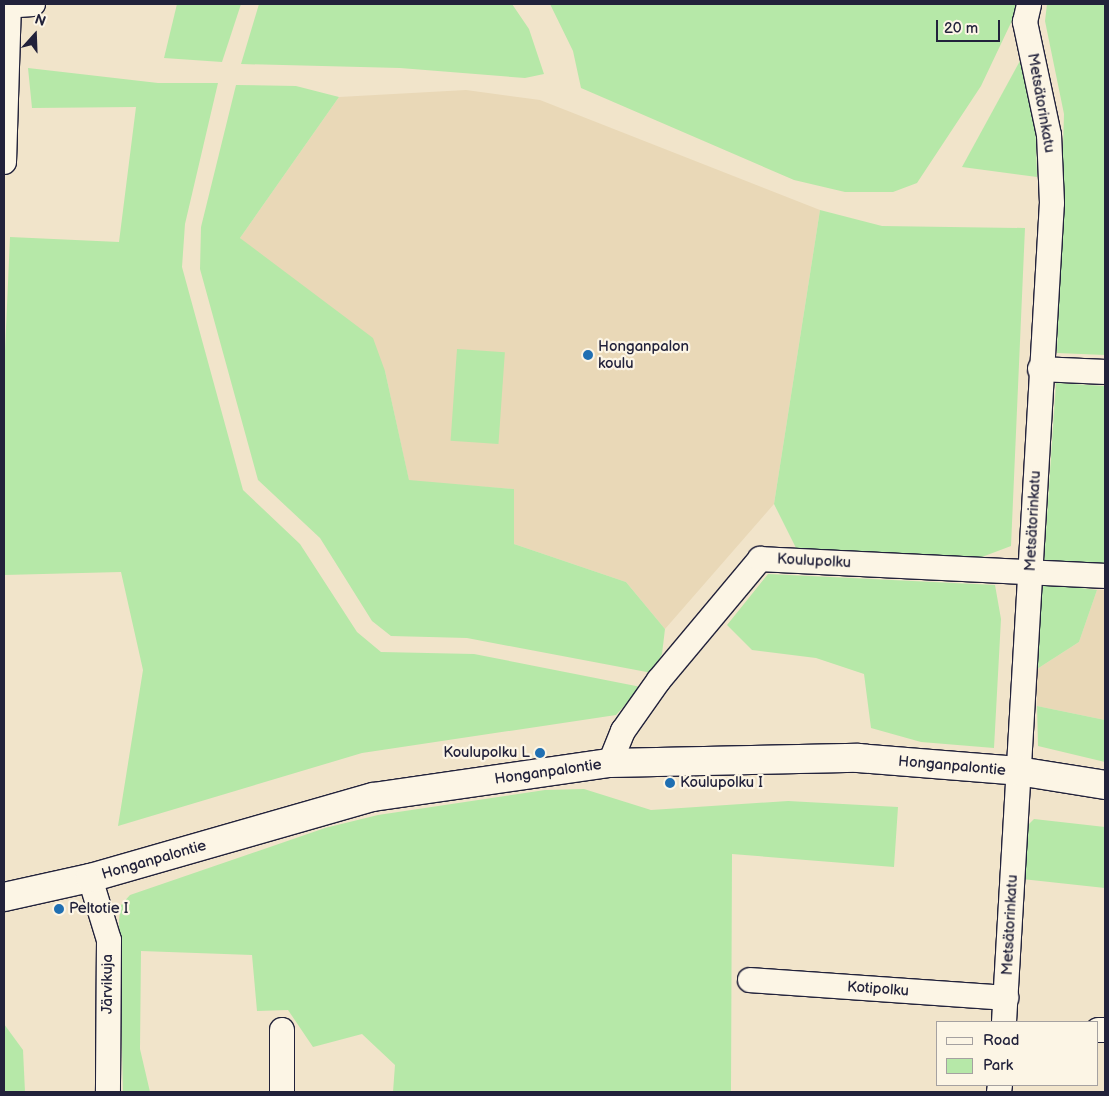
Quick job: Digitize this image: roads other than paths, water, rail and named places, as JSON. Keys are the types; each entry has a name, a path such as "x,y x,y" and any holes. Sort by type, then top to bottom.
{"street":[{"path":"4,162 7,5 32,4"},
{"name":"Metsätorinkatu","path":"1004,1021 1031,571 1040,369 1052,203 1049,135 1027,13"},
{"path":"1040,369 1105,372"},
{"name":"Koulupolku","path":"610,763 623,731 659,680 760,559 1031,571"},
{"path":"1031,571 1105,576"},
{"name":"Honganpalontie","path":"4,898 90,878 372,797 610,763 858,758 1018,771 1105,785"},
{"name":"Järvikuja","path":"90,878 108,940 108,1092"},
{"name":"Kotipolku","path":"750,980 1006,998"},
{"path":"282,1030 282,1092"}],"place":[{"name":"Honganpalon koulu","path":"588,355"},
{"name":"Koulupolku L","path":"540,753"},
{"name":"Koulupolku I","path":"670,783"},
{"name":"Peltotie I","path":"59,909"}]}
